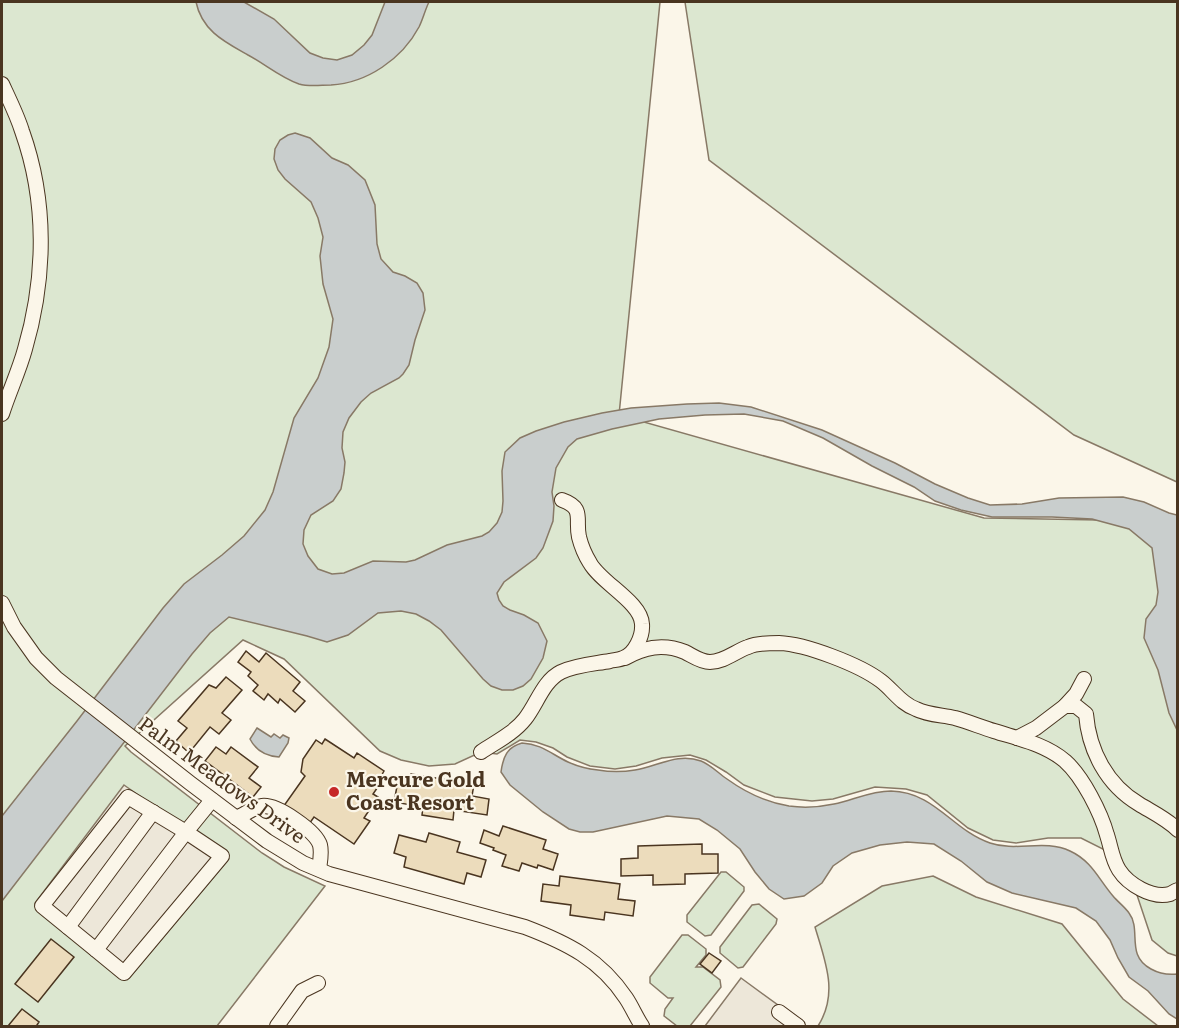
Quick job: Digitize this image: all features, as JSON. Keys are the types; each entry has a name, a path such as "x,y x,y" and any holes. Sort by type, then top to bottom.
{"street":[{"path":"2,84 22,129 32,163 40,208 41,251 37,300 25,349 2,414"},
{"path":"562,500 576,507 579,516 580,539 590,564 602,579 618,590 641,616 643,625 641,636 635,648 625,658"},
{"name":"Palm Meadows Drive","path":"2,603 14,627 36,658 56,678 267,841 303,863 319,869 525,927 556,939 580,951 607,974 626,998 642,1026"},
{"path":"482,752 525,720 545,686 556,674 570,668 625,658 639,650 654,646 673,648 702,661 712,662 749,646 782,643 834,657 856,666 879,680 915,709 956,718 1042,746"},
{"path":"1017,738 1036,728 1065,706 1076,694 1084,679"},
{"path":"1065,706 1076,706 1086,714 1093,746 1101,767 1113,782 1125,795 1178,830"},
{"path":"1036,728 1034,737 1037,742 1065,761 1088,791 1107,833 1111,854 1126,878 1138,888 1155,894 1170,894 1178,890"},
{"path":"128,797 153,812 222,856 124,973 42,906 128,797"},
{"path":"96,950 212,800"},
{"path":"236,818 262,806 275,808 310,831 320,844 319,869"},
{"path":"68,927 153,812"},
{"path":"277,1026 302,991 318,983"},
{"path":"779,1011 798,1026"}],"green space":[{"path":"2,2 660,2 619,415 984,518 1155,521 1177,528 1177,956 1168,953 1152,940 1136,892 1105,850 1081,838 1048,838 1016,843 993,840 968,828 927,795 906,789 875,787 833,799 812,801 775,797 744,785 706,760 690,755 662,758 636,766 615,769 590,766 567,757 553,748 536,742 520,740 497,754 481,752 455,764 429,766 401,760 380,751 284,659 243,640 125,746 262,853 284,867 325,886 217,1026 2,1026"},
{"path":"685,2 1177,2 1177,482 1074,435 709,160"},
{"path":"721,872 726,872 744,887 744,891 711,935 705,936 687,922 687,915"},
{"path":"933,876 976,897 1062,924 1123,999 1158,1026 818,1026 828,1001 829,989 826,965 815,927 882,886"},
{"path":"759,904 777,919 776,924 743,967 738,968 720,953 720,947 752,905"},
{"path":"682,935 688,935 706,949 706,955 696,967 703,967 720,980 721,987 690,1026 677,1026 664,1016 665,1009 673,998 668,998 650,983 650,977"}],"shaded area":[{"path":"196,2 244,2 274,19 310,53 337,60 352,55 364,45 372,35 385,2 429,2 412,39 382,67 358,80 311,86 286,78 223,40 203,21"},
{"path":"295,133 310,138 332,158 348,165 365,180 375,205 377,244 381,259 393,272 417,283 423,293 425,310 409,365 403,374 371,393 361,402 349,418 343,432 342,448 345,462 341,489 333,501 311,515 304,530 303,544 308,556 318,569 332,574 344,573 373,561 406,562 447,545 489,532 497,523 502,512 502,471 505,452 520,438 536,431 564,422 631,408 719,403 751,407 822,430 935,484 990,505 1022,504 1059,498 1123,497 1144,502 1177,515 1177,730 1169,713 1158,670 1144,638 1146,619 1156,605 1158,592 1152,548 1129,529 1092,519 992,517 961,510 935,501 914,487 823,438 783,421 744,414 659,419 577,439 568,447 556,468 552,492 553,521 543,548 536,558 504,582 497,593 503,606 538,623 547,641 543,658 531,679 523,686 513,690 502,690 491,686 441,630 416,614 401,611 378,613 348,635 327,642 229,617 210,633 192,654 2,901 2,816 163,608 184,584 244,536 265,510 273,492 294,418 318,378 329,347 333,319 323,284 320,256 323,237 311,202 285,179 274,159 275,149 280,140"},
{"path":"257,728 271,737 274,734 280,738 283,735 289,738 279,757 262,752 255,747 250,739"},
{"path":"522,743 541,747 575,765 607,771 635,770 684,758 701,761 748,792 789,806 829,805 884,791 906,793 932,804 965,830 990,843 1010,846 1051,846 1070,851 1090,865 1129,913 1133,920 1136,950 1143,963 1158,972 1177,974 1177,1019 1169,1014 1148,991 1129,977 1110,940 1096,921 1076,908 1012,893 987,882 961,861 934,844 907,842 880,845 852,853 833,866 822,883 804,896 784,899 769,889 740,849 699,819 667,816 593,832 569,829 543,812 510,785 501,772 507,753"},
{"path":"124,785 229,859 129,978 35,903"},
{"path":"741,978 793,1016 785,1026 705,1026"}],"building":[{"path":"246,651 259,662 266,653 300,682 293,691 305,701 295,712 280,699 278,703 268,694 264,700 253,691 258,685 248,676 251,672 238,662"},
{"path":"226,677 242,690 222,713 231,720 219,734 210,727 189,753 176,741 187,728 178,721 209,685 216,688"},
{"name":"Mercure Gold Coast Resort","path":"325,739 354,758 357,753 384,771 380,778 382,781 373,794 378,797 364,818 370,821 354,844 314,817 302,834 276,817 305,776 301,772 303,759 316,740 322,744"},
{"path":"216,747 226,754 231,747 258,767 249,778 261,787 253,797 205,761"},
{"path":"411,774 474,784 472,796 489,799 487,815 454,810 453,820 422,815 423,807 394,802 398,781 410,783"},
{"path":"503,826 546,840 543,849 558,854 553,870 522,863 519,871 502,866 506,855 480,843 484,830 499,836"},
{"path":"429,833 460,842 457,852 486,860 481,877 467,873 464,884 404,867 406,857 394,853 399,835 426,842"},
{"path":"702,844 702,854 718,854 718,873 685,874 685,884 653,885 653,875 621,876 621,859 638,858 638,846"},
{"path":"560,876 620,884 618,899 635,901 633,916 605,912 604,920 570,915 571,905 541,901 543,884 559,886"},
{"path":"51,939 74,957 38,1002 15,984"},
{"path":"709,953 721,961 712,973 700,964"},
{"path":"22,1009 39,1022 37,1025 39,1026 8,1026"}],"place":[{"name":"Mercure Gold Coast Resort","path":"334,792"}]}
